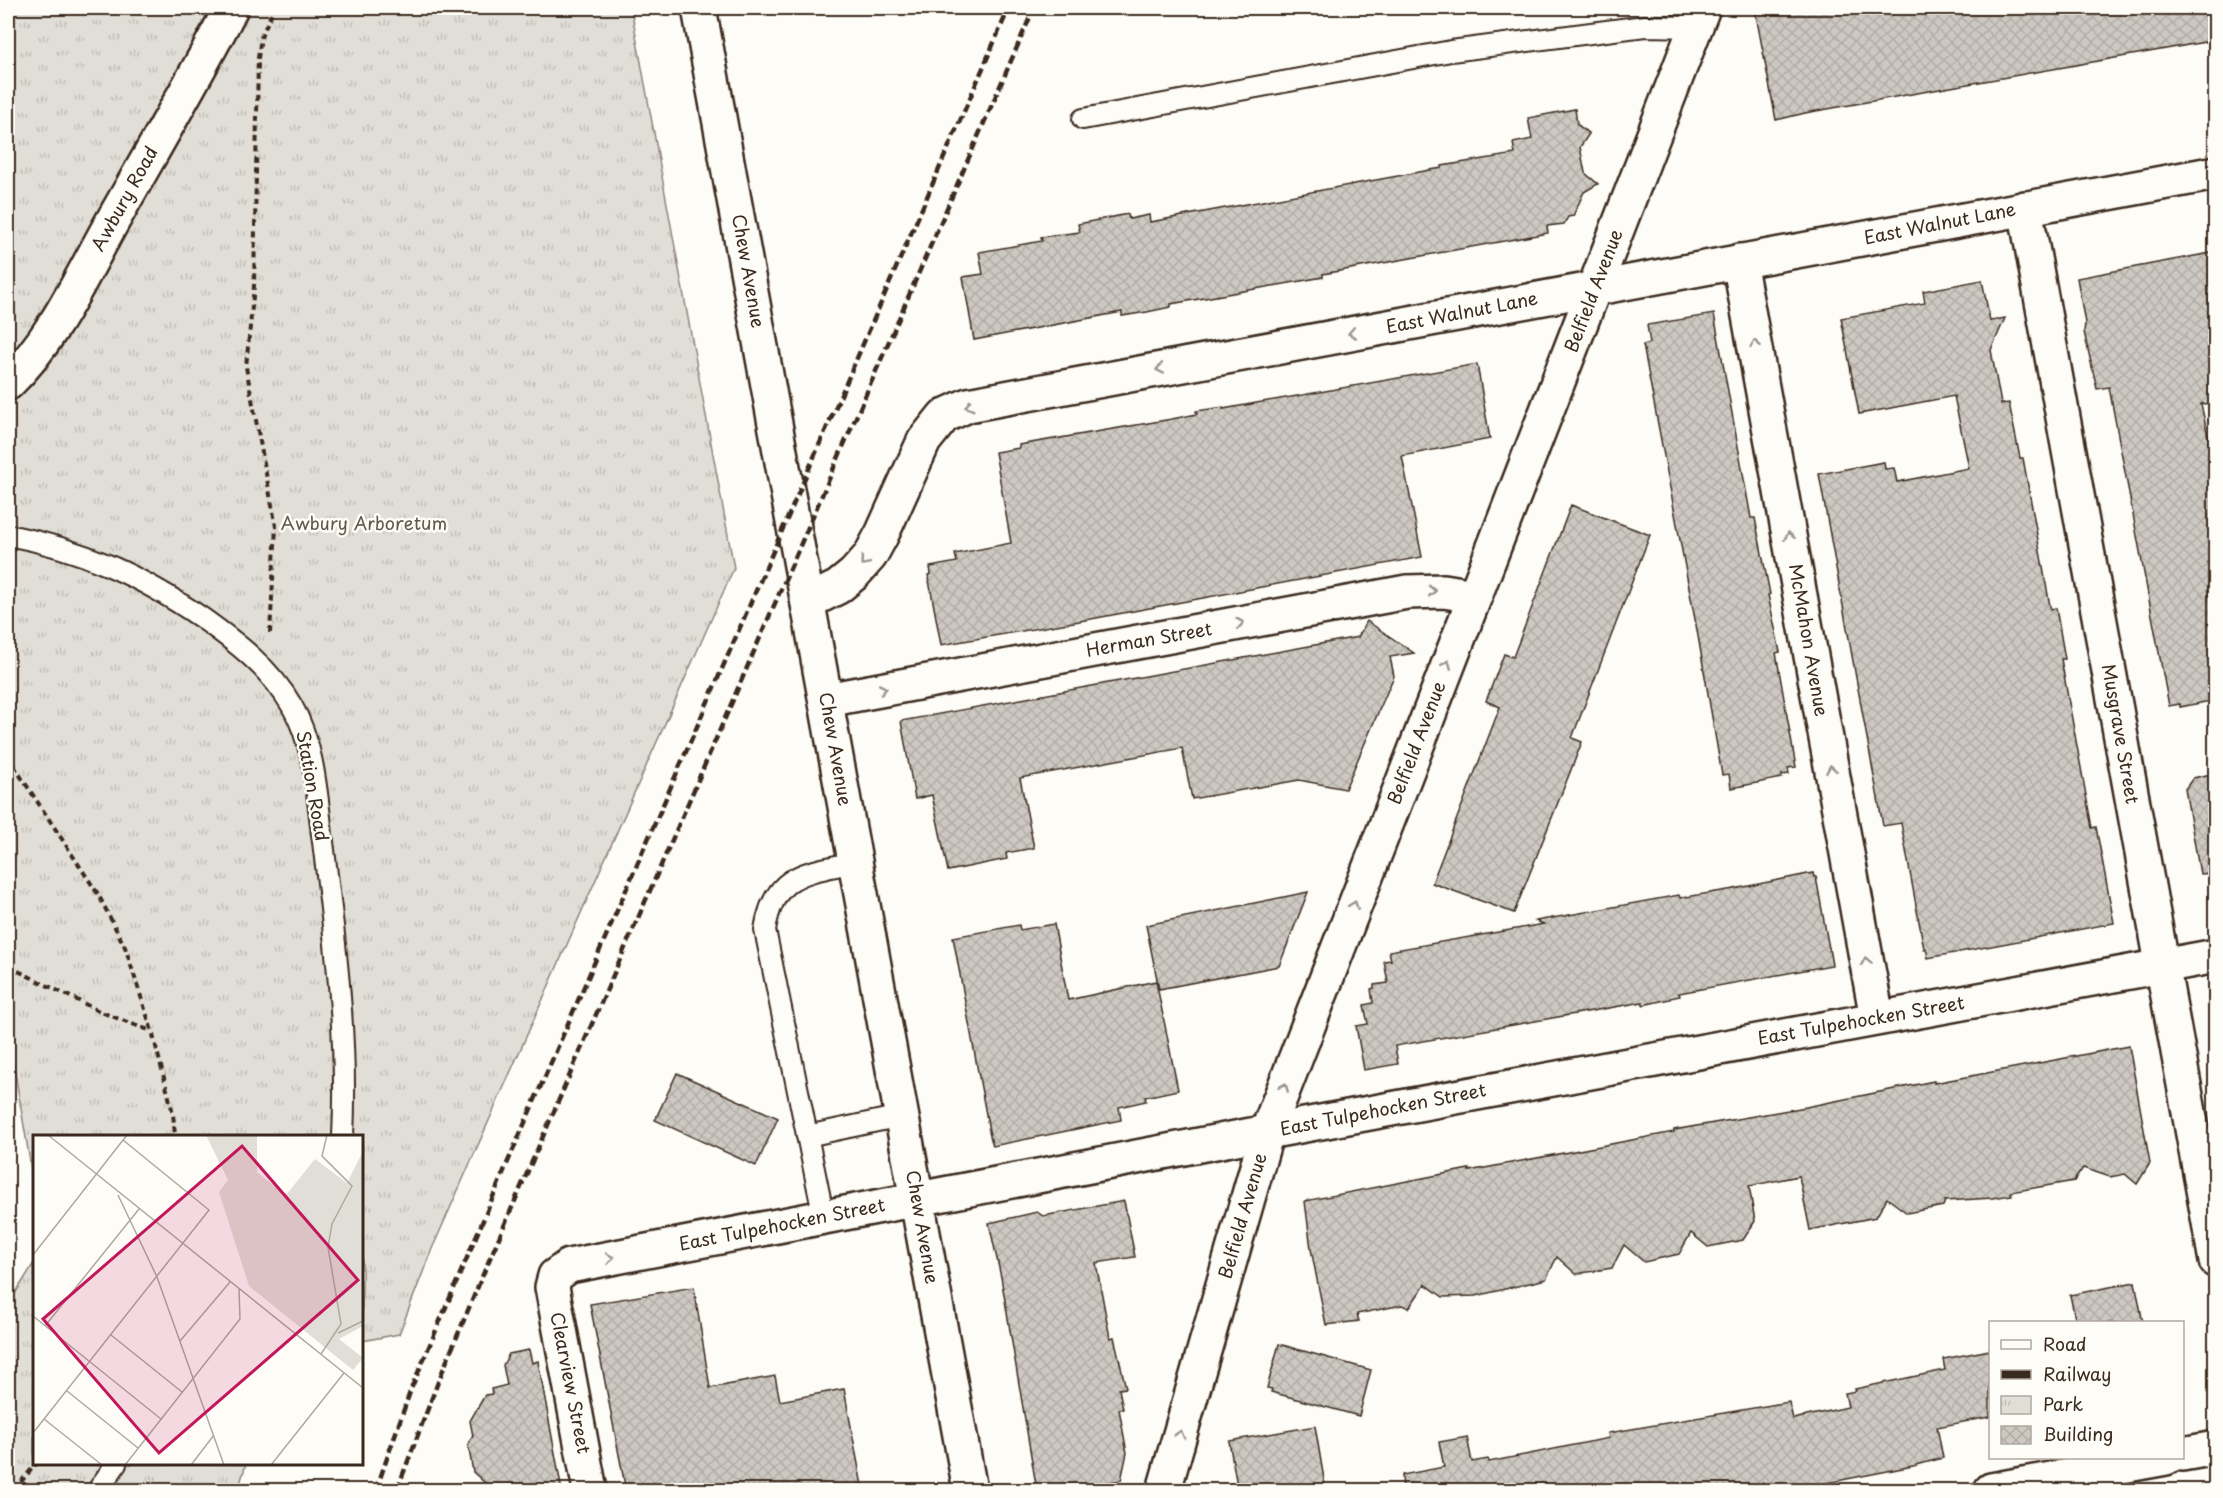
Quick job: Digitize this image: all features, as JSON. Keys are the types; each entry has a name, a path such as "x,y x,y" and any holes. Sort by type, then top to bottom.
{"street":[{"name":"Awbury Road","path":"8,383 33,355 71,296 197,73 231,8"},
{"name":"Chew Avenue","path":"699,8 970,1491"},
{"name":"Belfield Avenue","path":"1164,1491 1267,1132 1699,17"},
{"name":"East Walnut Lane","path":"808,602 838,587 870,556 924,441 944,416 968,405 2216,173"},
{"name":"Musgrave Street","path":"2025,208 2216,1261"},
{"name":"McMahon Avenue","path":"1739,261 1877,1018"},
{"name":"Herman Street","path":"826,700 1407,592 1444,591 1474,596"},
{"name":"East Tulpehocken Street","path":"555,1276 569,1266 917,1199 1877,1018 2216,957"},
{"name":"Clearview Street","path":"555,1276 552,1287 553,1297 590,1491"},
{"path":"2184,1454 2216,1448"},
{"path":"1991,1491 2161,1459"}],"lane":[{"path":"1083,119 1451,51 1699,17"},
{"name":"Station Road","path":"8,535 67,548 110,564 163,592 234,641 268,672 292,706 306,736 316,789 337,965 344,1078 343,1135"},
{"path":"824,1218 765,930 768,908 777,892 793,879 809,872 855,862"},
{"path":"807,1136 902,1116"},
{"path":"98,1491 115,1465"}],"path":[{"path":"268,672 276,527 246,367 255,256 258,58 261,37 274,8"},
{"path":"8,757 98,894 125,947 152,1031 173,1113 175,1135"},
{"path":"8,968 101,1012 152,1031"},
{"path":"14,1491 35,1465"}],"green space":[{"name":"Awbury Arboretum","path":"8,8 631,8 734,568 432,1249 399,1334 363,1341 363,1135 33,1135 33,1179 8,1032"},
{"path":"33,1265 33,1465 246,1465 238,1490 8,1490 8,1305"}],"building":[{"path":"1770,8 2216,8 2216,40 1776,120 1755,10"},
{"path":"1575,109 1577,124 1589,134 1580,147 1585,173 1598,184 1584,192 1573,216 1568,217 1564,224 1547,226 1548,233 1323,274 1323,277 1171,304 1171,307 1147,312 1122,316 1122,312 974,340 963,277 983,274 979,252 1042,241 1041,237 1080,232 1078,224 1128,214 1129,219 1149,215 1150,222 1515,154 1513,143 1532,139 1528,118"},
{"path":"2216,252 2216,403 2201,404 2216,473 2216,700 2180,707 2180,704 2169,706 2109,387 2097,389 2084,332 2085,323 2077,278"},
{"path":"1982,280 1990,321 2005,318 1991,350 2001,404 2009,403 2020,458 2023,458 2050,606 2051,609 2056,608 2065,659 2061,659 2092,828 2096,827 2114,923 1928,958 1926,948 1924,949 1901,823 1883,826 1819,474 1884,462 1885,469 1894,468 1897,482 1969,468 1954,396 1859,414 1841,318 1925,303 1923,291"},
{"path":"1714,314 1751,518 1755,518 1770,594 1768,595 1780,652 1776,653 1796,767 1788,768 1789,774 1782,775 1782,778 1731,788 1729,774 1722,775 1643,345 1650,343 1647,325"},
{"path":"1477,364 1490,439 1402,456 1422,557 941,645 928,575 931,574 930,567 957,562 955,554 1011,543 995,452 1019,448 1019,445 1197,414 1196,411 1223,407 1223,409"},
{"path":"1571,505 1650,535 1572,738 1582,742 1514,913 1432,883 1500,707 1486,701 1504,654 1513,657"},
{"path":"1367,621 1414,653 1390,657 1394,676 1345,789 1299,780 1192,799 1182,748 1020,778 1034,848 1006,853 1007,859 948,871 932,795 915,799 901,721 1358,637"},
{"path":"2216,773 2216,873 2200,874 2185,789 2193,778"},
{"path":"1813,873 1816,877 1832,965 1679,993 1680,996 1643,1005 1643,1002 1395,1046 1398,1064 1364,1070 1356,1026 1368,1024 1364,1005 1373,1003 1371,989 1374,985 1388,983 1384,961 1391,960 1389,951 1544,924 1536,921 1679,895 1680,898 1734,889"},
{"path":"1308,892 1279,966 1159,989 1146,925"},
{"path":"1054,924 1068,1000 1156,981 1178,1090 1145,1097 1146,1101 1119,1107 1121,1120 993,1146 953,937 1019,925 1020,930"},
{"path":"2129,1046 2150,1163 2137,1184 2125,1174 2110,1177 2083,1168 2074,1181 2011,1192 2012,1195 1945,1201 1943,1206 1907,1213 1887,1198 1876,1217 1810,1230 1799,1176 1749,1186 1755,1221 1743,1240 1708,1247 1691,1233 1679,1254 1644,1262 1624,1245 1612,1268 1576,1274 1557,1257 1546,1279 1476,1296 1443,1297 1425,1284 1409,1308 1402,1305 1357,1314 1359,1321 1326,1325 1311,1249 1305,1201"},
{"path":"677,1073 778,1118 756,1166 655,1120"},
{"path":"1124,1201 1135,1257 1096,1263 1110,1338 1114,1337 1126,1388 1119,1389 1123,1409 1119,1409 1127,1453 1121,1480 1064,1491 1037,1491 1001,1277 989,1223 1037,1212 1043,1216"},
{"path":"2135,1282 2143,1321 2076,1321 2070,1295"},
{"path":"694,1287 710,1388 775,1376 780,1401 844,1389 863,1491 626,1491 590,1304"},
{"path":"1279,1344 1371,1370 1359,1416 1271,1392 1272,1389 1267,1388"},
{"path":"529,1350 532,1363 538,1361 562,1491 494,1491 473,1472 468,1444 473,1436 470,1421 485,1395 492,1394 491,1389 507,1385 503,1365 509,1354"},
{"path":"1989,1350 1989,1417 1937,1427 1943,1458 1913,1466 1806,1487 1807,1491 1403,1491 1402,1475 1444,1467 1439,1442 1467,1437 1472,1462 1488,1459 1489,1462 1609,1438 1608,1433 1789,1402 1793,1419 1848,1407 1845,1393 1856,1391 1855,1389 1945,1370 1943,1359"},
{"path":"1315,1426 1326,1491 1238,1491 1229,1441"}],"railway":[{"path":"376,1490 411,1389 507,1164 1009,8"},
{"path":"397,1490 438,1382 484,1272 1034,8"}]}
